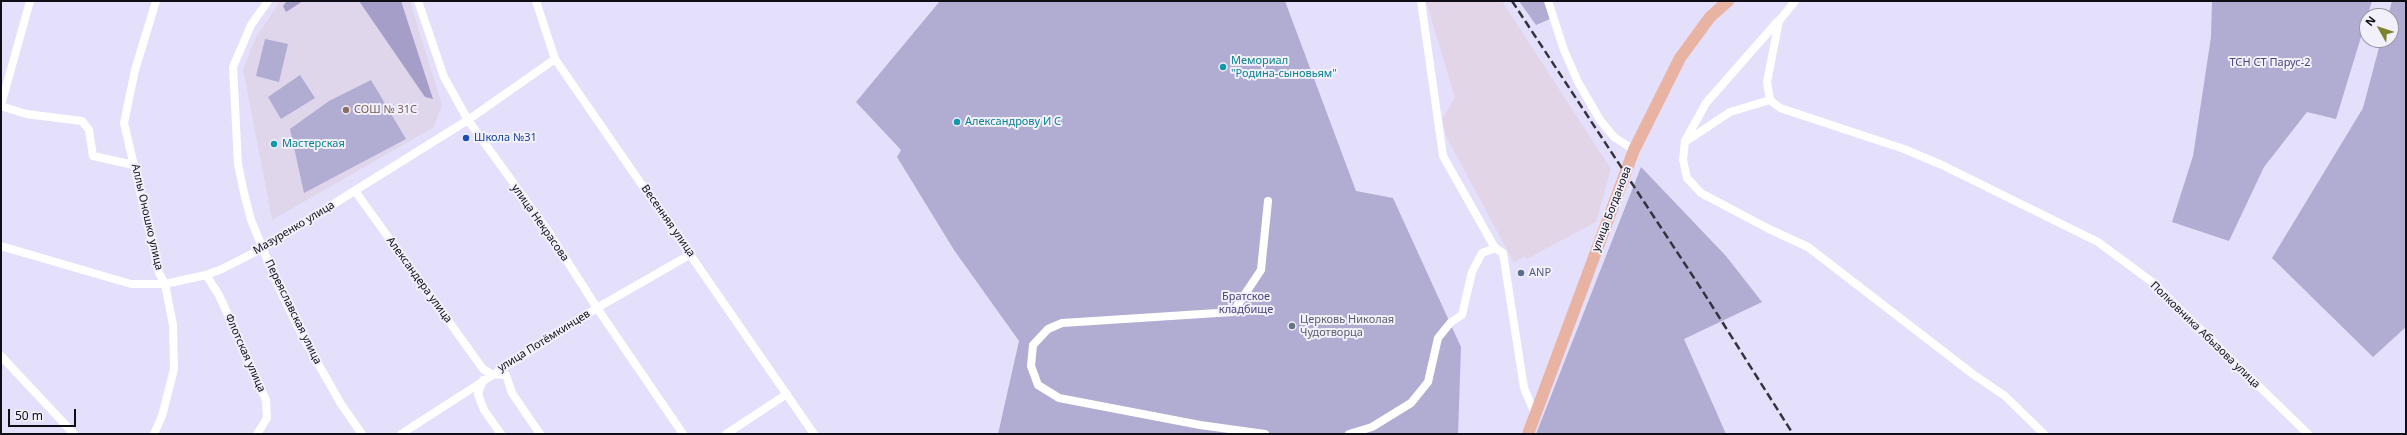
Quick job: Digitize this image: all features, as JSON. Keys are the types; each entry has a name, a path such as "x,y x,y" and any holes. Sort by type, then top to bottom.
{"main road":[{"name":"улица Богданова","path":"1528,434 1634,150 1680,58 1710,17 1728,1"}],"street":[{"path":"30,1 1,106 26,114 82,121 89,130 93,156 134,165"},
{"name":"Аллы Оношко улица","path":"154,434 162,416 174,369 173,325 165,284 159,273 124,123 135,70 156,1"},
{"name":"Переяславская улица","path":"268,1 251,25 233,67 238,164 250,213 263,248 303,337 341,404 362,434"},
{"name":"улица Некрасова","path":"418,1 444,77 468,120 548,231 597,308 684,434"},
{"name":"Весенняя улица","path":"536,1 554,59 691,254 814,434"},
{"path":"1421,1 1443,156 1495,248 1503,253 1524,388 1535,414"},
{"path":"1548,1 1564,50 1589,101 1614,137 1634,150"},
{"path":"1795,1 1706,103 1685,141 1683,160 1687,178 1701,193 1769,229 1808,247 1974,375 2005,396 2044,434"},
{"path":"1685,141 1730,112 1770,100 1767,82 1779,21"},
{"name":"Мазуренко улица","path":"1,246 131,284 165,284 222,270 263,248 468,120 554,59"},
{"name":"Полковника Абызова улица","path":"1770,100 1780,108 1904,148 2098,242 2152,282 2308,434"},
{"name":"Александера улица","path":"355,191 483,369 491,374 506,375 512,392 540,434"},
{"path":"1265,434 1200,425 1059,398 1038,385 1031,366 1033,345 1048,329 1062,323 1233,312 1261,270 1268,201"},
{"path":"1349,434 1372,428 1411,403 1428,382 1438,338 1452,322 1462,315 1472,272 1482,253 1495,248"},
{"name":"улица Потёмкинцев","path":"401,434 491,374 597,308 691,254"},
{"name":"Флотская улица","path":"206,275 219,295 266,400 266,418 257,434"},
{"path":"1,356 74,434"},
{"path":"483,369 483,380 478,394 484,410 501,434"},
{"path":"726,434 787,394"}],"shaded area":[{"name":"СОШ № 31С","path":"280,1 410,1 442,105 434,127 272,220 243,69 255,39"},
{"path":"287,1 303,1 286,12 283,6"},
{"path":"359,1 401,1 433,99 425,97"},
{"path":"1426,1 1502,1 1611,169 1596,222 1527,259 1525,256 1514,263 1446,136 1442,119 1455,98"}],"green space":[{"name":"Братское кладбище","path":"940,1 1285,1 1356,191 1393,198 1461,347 1458,434 998,434 1019,341 954,250 897,157 901,150 856,102"},
{"path":"1519,1 1545,1 1550,19 1536,25"},
{"name":"ТСН СТ Парус-2","path":"2212,1 2372,1 2370,8 2359,8 2359,44 2336,119 2307,112 2264,167 2229,241 2172,222 2193,156 2211,37"},
{"path":"2392,1 2406,1 2406,327 2373,357 2272,258 2363,108 2379,48 2399,48 2399,8 2390,8"},
{"path":"265,39 288,44 279,82 256,76"},
{"path":"300,75 315,98 281,119 268,97"},
{"path":"371,80 406,139 304,193 290,129 329,101"},
{"path":"1641,167 1726,256 1762,302 1684,339 1726,434 1536,434"}],"railway":[{"path":"1512,1 1702,290 1793,434"}],"place":[{"name":"Мемориал \"Родина-сыновьям\"","path":"1223,67"},
{"name":"СОШ № 31С","path":"346,110"},
{"name":"Александрову И С","path":"957,122"},
{"name":"Школа №31","path":"466,138"},
{"name":"Мастерская","path":"274,144"},
{"name":"ANP","path":"1521,273"},
{"name":"Церковь Николая Чудотворца","path":"1292,326"}]}
